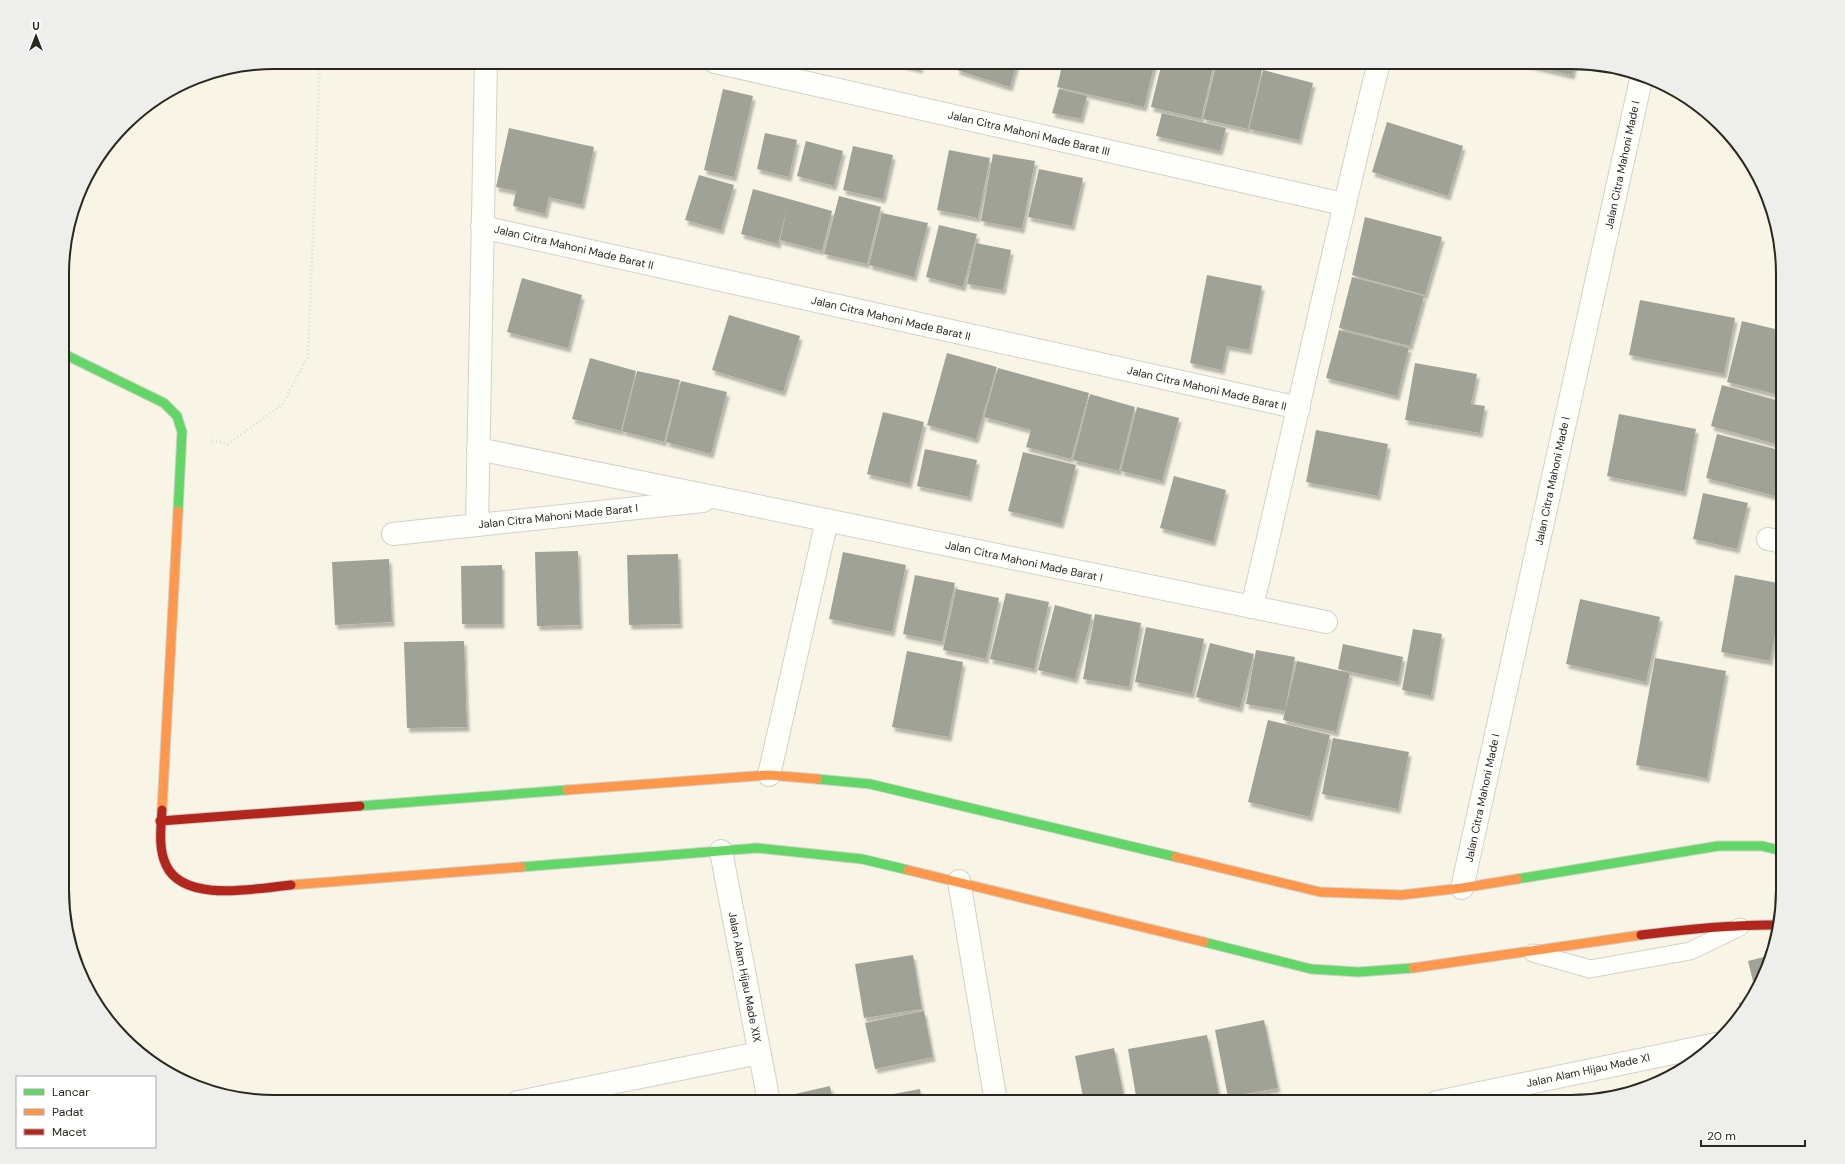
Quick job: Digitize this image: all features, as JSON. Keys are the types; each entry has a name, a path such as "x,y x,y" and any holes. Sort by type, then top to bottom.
{"main road":[{"path":"69,356 164,402 177,416 182,432 160,821 162,859 172,876 189,887 215,891 757,848 862,860 959,881 1311,969 1358,972 1404,969 1691,928 1747,924 1773,926"},
{"path":"160,821 769,775 870,784 1320,892 1401,895 1462,888 1718,846 1762,846 1776,849"}],"street":[{"path":"476,525 486,69"},
{"name":"Jalan Citra Mahoni Made Barat III","path":"746,69 1344,204"},
{"path":"1252,607 1299,408 1344,204 1377,69"},
{"name":"Jalan Citra Mahoni Made I","path":"1462,888 1641,81"},
{"name":"Jalan Citra Mahoni Made Barat II","path":"482,227 1299,408"},
{"name":"Jalan Citra Mahoni Made Barat I","path":"478,449 1326,622"},
{"name":"Jalan Citra Mahoni Made Barat I","path":"394,534 723,499"},
{"path":"769,775 827,520"},
{"name":"Jalan Alam Hijau Made XIX","path":"721,851 767,1095"},
{"path":"959,881 995,1095"},
{"name":"Jalan Alam Hijau Made XI","path":"1471,1095 1703,1047"},
{"path":"552,1095 759,1053"}],"lane":[{"path":"1529,951 1590,969 1690,951 1747,924"}],"path":[{"path":"182,432 228,444 282,405 308,356 320,69"}],"building":[{"path":"957,69 1015,69 1010,87"},
{"path":"1061,69 1153,69 1144,107 1057,87"},
{"path":"1160,69 1212,69 1201,119 1151,107"},
{"path":"1215,69 1262,70 1248,129 1203,119"},
{"path":"1546,69 1574,69 1572,75"},
{"path":"1263,70 1313,83 1299,140 1249,129"},
{"path":"723,89 753,96 734,177 704,170"},
{"path":"1059,89 1087,96 1081,119 1052,113"},
{"path":"1162,113 1226,128 1220,151 1156,136"},
{"path":"1387,122 1463,146 1448,196 1372,172"},
{"path":"509,128 594,147 582,205 549,197 545,214 513,206 516,191 496,187"},
{"path":"765,133 797,140 789,177 757,169"},
{"path":"806,141 843,151 834,186 797,176"},
{"path":"853,146 893,155 883,199 843,190"},
{"path":"949,150 990,158 978,218 937,210"},
{"path":"993,154 1035,161 1022,229 981,221"},
{"path":"1039,169 1083,178 1072,226 1028,217"},
{"path":"699,175 734,185 721,230 685,220"},
{"path":"753,189 832,211 822,251 780,240 788,205 778,244 741,234"},
{"path":"839,196 881,207 867,264 824,254"},
{"path":"882,213 928,223 914,277 869,265"},
{"path":"1365,217 1442,237 1425,295 1352,275"},
{"path":"939,225 977,234 963,287 926,277"},
{"path":"976,243 1011,250 1003,290 967,284"},
{"path":"1207,275 1262,286 1249,350 1227,346 1222,370 1190,363"},
{"path":"1352,277 1424,296 1410,346 1339,328"},
{"path":"522,278 582,295 568,348 507,332"},
{"path":"1640,300 1735,318 1724,374 1629,355"},
{"path":"729,315 800,336 783,392 712,370"},
{"path":"1742,321 1776,329 1776,394 1727,382"},
{"path":"1339,330 1409,348 1397,396 1326,378"},
{"path":"947,353 997,367 976,439 927,425"},
{"path":"590,358 636,371 621,431 572,419"},
{"path":"1415,363 1477,374 1471,404 1485,406 1480,433 1405,420"},
{"path":"998,368 1089,393 1071,459 1026,447 1031,430 984,417"},
{"path":"637,371 680,380 664,442 622,431"},
{"path":"681,381 727,392 711,454 666,442"},
{"path":"1722,385 1776,400 1776,444 1711,426"},
{"path":"1090,394 1135,407 1119,471 1073,460"},
{"path":"1137,407 1179,418 1162,481 1121,471"},
{"path":"883,412 924,422 909,484 867,474"},
{"path":"1619,414 1696,429 1684,492 1607,476"},
{"path":"1316,430 1388,444 1378,496 1306,482"},
{"path":"1717,434 1776,449 1776,496 1706,478"},
{"path":"925,449 977,460 969,497 917,486"},
{"path":"1023,452 1076,465 1061,524 1008,511"},
{"path":"1174,476 1226,490 1213,542 1160,528"},
{"path":"1703,493 1748,503 1737,549 1693,539"},
{"path":"578,551 580,625 537,626 535,552"},
{"path":"843,552 906,565 892,632 829,619"},
{"path":"678,554 680,624 629,625 627,555"},
{"path":"389,559 392,622 335,625 332,562"},
{"path":"502,565 502,624 462,624 461,566"},
{"path":"915,575 955,583 942,642 903,634"},
{"path":"1735,575 1776,583 1776,629 1770,661 1721,652"},
{"path":"956,589 999,598 986,659 943,650"},
{"path":"1006,593 1049,602 1034,669 990,659"},
{"path":"1580,599 1660,617 1646,682 1566,664"},
{"path":"1055,605 1092,615 1075,679 1038,670"},
{"path":"1095,614 1141,623 1129,687 1083,679"},
{"path":"1146,627 1204,639 1192,694 1135,682"},
{"path":"1413,629 1442,634 1431,696 1402,690"},
{"path":"464,641 467,727 407,728 404,642"},
{"path":"1210,643 1254,654 1240,708 1196,697"},
{"path":"1343,644 1403,657 1398,682 1338,669"},
{"path":"1256,650 1295,657 1285,711 1246,704"},
{"path":"907,651 963,662 949,737 892,727"},
{"path":"1655,658 1726,671 1707,778 1636,765"},
{"path":"1297,661 1350,673 1336,732 1283,720"},
{"path":"1268,720 1330,735 1310,817 1248,802"},
{"path":"1333,738 1409,752 1398,809 1322,794"},
{"path":"913,955 922,1009 864,1018 855,964"},
{"path":"1765,957 1755,980 1753,981 1748,961"},
{"path":"924,1011 933,1057 875,1069 865,1023"},
{"path":"1264,1020 1278,1088 1239,1095 1228,1095 1215,1030"},
{"path":"1207,1035 1219,1095 1136,1095 1128,1049"},
{"path":"1114,1048 1124,1095 1083,1095 1075,1056"},
{"path":"830,1086 832,1095 790,1095"},
{"path":"920,1089 921,1095 888,1095"}],"traffic: fast":[{"path":"69,356 164,403 177,416 182,432 178,511"},
{"path":"817,779 870,784 1176,857"},
{"path":"360,806 567,790"},
{"path":"1517,879 1718,846 1762,846 1776,849"},
{"path":"521,867 757,848 862,859 908,870"},
{"path":"1204,942 1311,969 1358,972 1413,968"}],"traffic: slow":[{"path":"162,810 178,511"},
{"path":"567,790 769,775 817,779"},
{"path":"1176,857 1320,892 1401,895 1462,888 1517,879"},
{"path":"291,885 521,867"},
{"path":"908,870 1204,942"},
{"path":"1413,968 1641,935"}],"traffic: jam":[{"path":"160,821 360,806"},
{"path":"162,810 161,838 163,858 166,865 175,877 188,885 222,891 260,889 291,885"},
{"path":"1641,935 1710,927 1773,925"}]}
